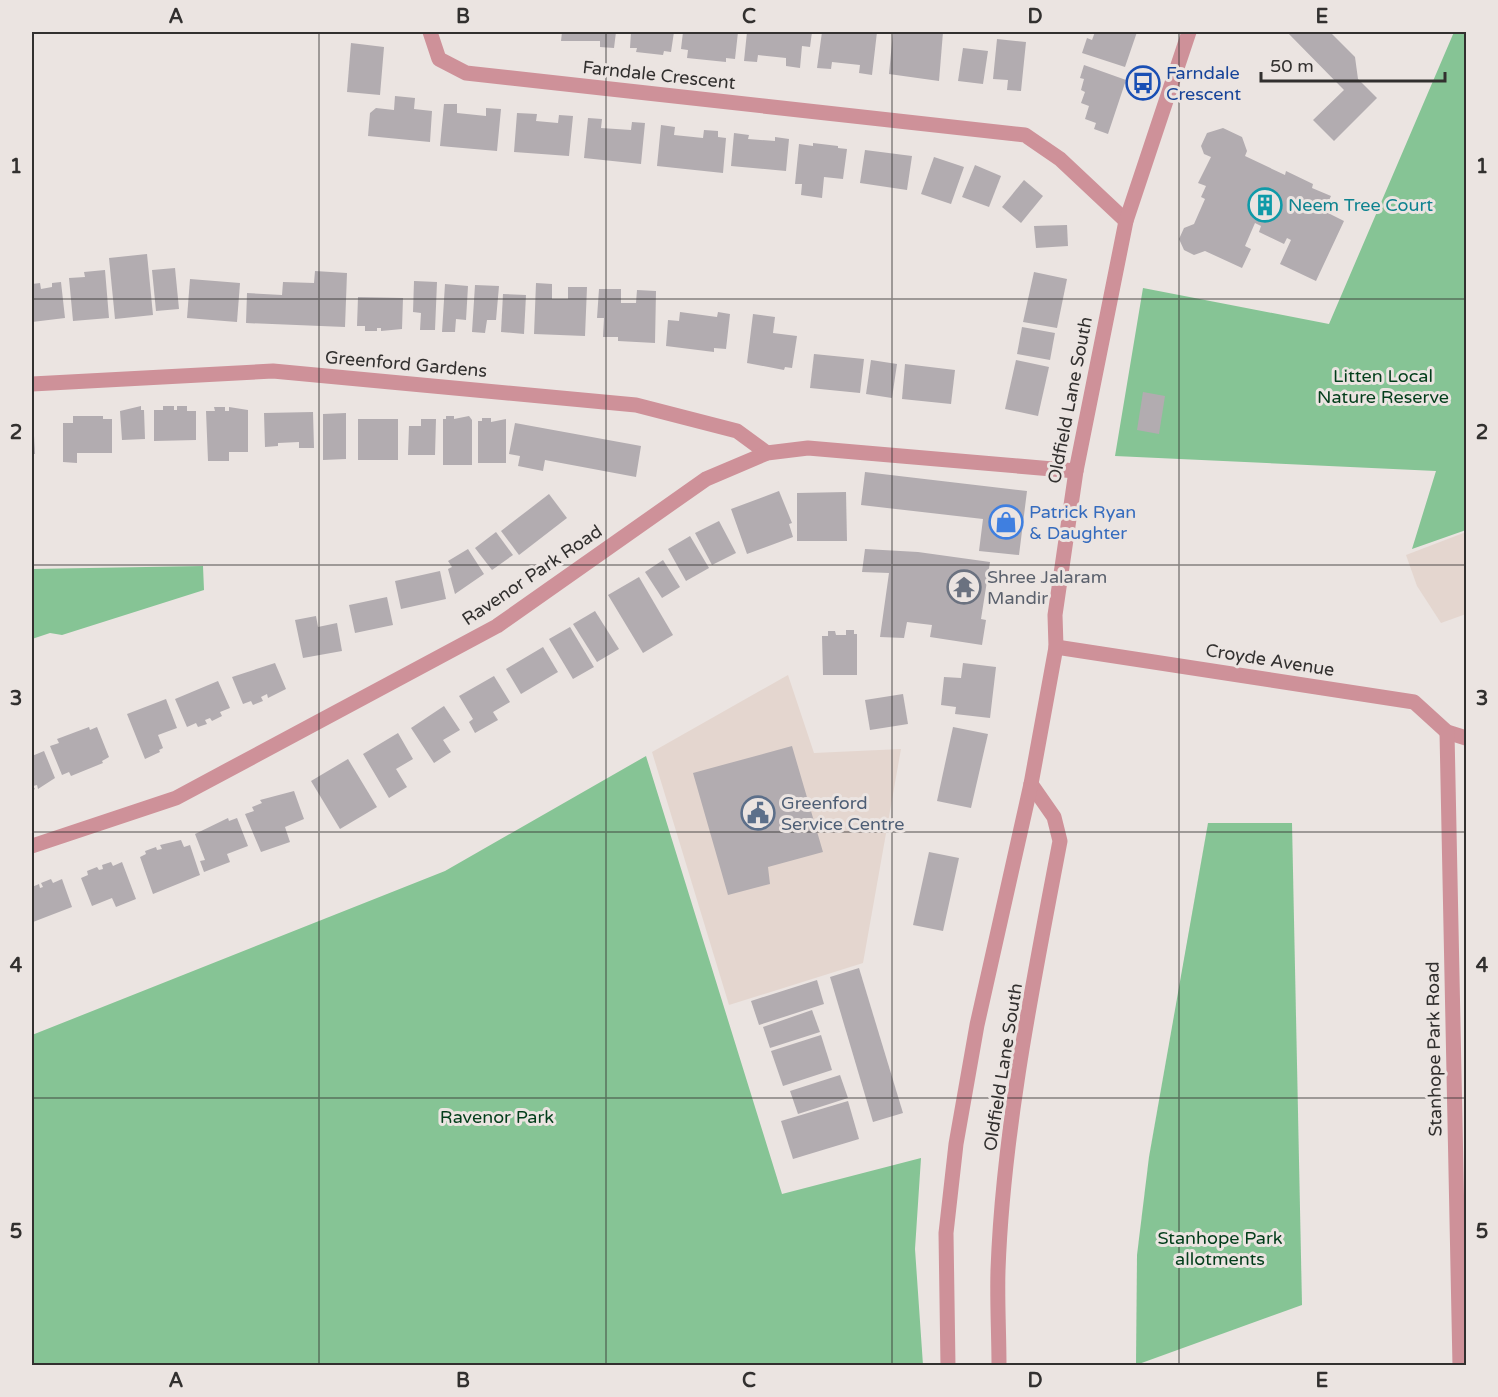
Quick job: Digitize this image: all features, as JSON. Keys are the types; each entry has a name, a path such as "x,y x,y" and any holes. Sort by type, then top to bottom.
{"street":[{"name":"Farndale Crescent","path":"430,32 439,59 466,73 1025,135 1060,159 1126,221"},
{"name":"Oldfield Lane South","path":"948,1365 946,1233 956,1144 977,1025 1031,784 1056,647 1055,615 1076,471 1126,221 1189,32"},
{"name":"Greenford Gardens","path":"32,384 273,371 636,405 737,431 767,453"},
{"name":"Ravenor Park Road","path":"32,846 176,798 487,632 706,479 767,453 808,448 1076,471"},
{"name":"Croyde Avenue","path":"1056,647 1414,702 1447,732 1467,738"},
{"name":"Stanhope Park Road","path":"1447,732 1460,1365"},
{"name":"Oldfield Lane South","path":"999,1365 998,1269 1005,1189 1020,1075 1060,841 1054,817 1031,784"}],"shaded area":[{"path":"1466,532 1466,614 1441,623 1417,586 1406,555"},
{"path":"788,675 814,753 901,749 863,963 729,1005 652,752"}],"green space":[{"name":"Litten Local Nature Reserve","path":"1454,32 1466,32 1466,530 1412,549 1436,471 1115,456 1143,288 1329,324"},
{"path":"203,566 204,590 62,635 50,633 32,639 32,569"},
{"name":"Ravenor Park","path":"646,756 782,1194 921,1158 915,1249 923,1365 32,1365 32,1035 445,871"},
{"name":"Stanhope Park allotments","path":"1208,823 1292,823 1302,1305 1136,1365 1137,1255 1149,1157"}],"building":[{"path":"562,32 616,32 614,48 600,47 600,41 561,41"},
{"path":"631,32 674,32 671,52 664,51 663,55 636,52 637,48 630,48"},
{"path":"683,32 738,32 735,59 726,58 726,62 687,58 688,50 681,49"},
{"path":"747,32 812,32 810,47 802,46 800,68 786,66 786,58 758,55 757,62 744,61"},
{"path":"822,32 877,32 872,75 859,73 860,65 832,62 831,69 817,68"},
{"path":"893,32 943,32 939,81 889,74"},
{"path":"1095,32 1137,32 1125,67 1082,53 1087,38 1092,40"},
{"path":"1287,32 1330,32 1355,57 1358,79 1377,98 1334,141 1313,120 1344,90"},
{"path":"997,39 1026,42 1021,91 1007,90 1008,80 993,79"},
{"path":"351,43 384,47 380,95 347,92"},
{"path":"963,48 988,51 983,84 958,81"},
{"path":"1084,65 1126,80 1108,134 1094,129 1096,123 1085,119 1089,106 1081,103 1085,92 1081,90 1084,79 1080,78"},
{"path":"395,96 415,98 414,109 432,111 430,142 368,136 370,113 376,108 394,110"},
{"path":"444,104 457,104 457,113 486,116 486,108 501,109 497,151 440,146"},
{"path":"517,113 537,114 536,121 558,123 559,115 573,116 569,156 514,152"},
{"path":"588,118 602,119 601,128 631,130 632,122 645,123 641,164 584,158"},
{"path":"661,125 675,127 674,135 703,138 704,130 718,131 718,137 726,138 723,173 657,166"},
{"name":"Neem Tree Court","path":"1223,128 1242,137 1247,151 1245,156 1285,175 1286,171 1313,184 1312,188 1331,196 1324,211 1344,221 1316,281 1280,264 1291,240 1287,238 1284,244 1259,232 1261,226 1255,223 1245,246 1251,249 1242,268 1205,251 1194,255 1184,250 1179,239 1184,228 1194,224 1205,199 1201,197 1206,186 1198,183 1211,157 1204,154 1201,146 1207,133"},
{"path":"734,133 749,135 748,139 775,141 775,137 789,139 786,171 731,166"},
{"path":"813,143 847,149 843,179 824,177 822,198 801,195 802,184 795,184 799,144 813,146"},
{"path":"865,150 912,156 907,190 860,183"},
{"path":"934,157 964,167 951,204 921,194"},
{"path":"975,165 1001,176 989,207 962,197"},
{"path":"1024,180 1043,196 1021,223 1002,207"},
{"path":"1067,225 1068,246 1036,248 1034,226"},
{"path":"147,254 153,315 115,319 109,258"},
{"path":"175,268 179,309 156,311 152,270"},
{"path":"105,270 109,318 73,321 69,278 85,277 84,272"},
{"path":"315,271 347,273 345,327 246,323 247,293 282,295 283,282 314,283"},
{"path":"1034,272 1067,279 1057,328 1023,322"},
{"path":"190,279 240,283 237,322 187,318"},
{"path":"414,281 437,282 435,330 420,330 421,313 413,312"},
{"path":"61,282 65,318 32,322 32,284 40,283 41,289 52,287 52,283"},
{"path":"536,283 552,284 552,299 568,299 568,287 587,287 585,336 534,334"},
{"path":"445,284 468,286 466,320 456,319 455,332 442,332"},
{"path":"475,285 499,286 496,320 487,320 485,333 472,332"},
{"path":"599,289 621,289 621,303 636,303 637,290 656,291 655,343 618,341 618,337 603,337 604,318 597,318"},
{"path":"503,294 526,295 524,334 501,332"},
{"path":"358,297 403,298 402,329 381,331 381,328 377,328 377,331 365,331 365,326 357,326"},
{"path":"680,312 717,317 718,312 730,314 726,349 714,348 714,352 666,346 668,320 679,321"},
{"path":"753,314 775,317 773,333 797,336 792,368 785,367 784,370 747,363"},
{"path":"1022,327 1055,333 1050,360 1017,354"},
{"path":"814,354 864,359 860,393 810,388"},
{"path":"871,360 897,364 892,398 866,394"},
{"path":"1016,360 1049,367 1038,416 1005,409"},
{"path":"905,364 955,370 951,404 902,399"},
{"path":"1143,392 1165,396 1159,434 1137,430"},
{"path":"141,406 141,410 144,410 145,439 122,440 120,411"},
{"path":"163,406 174,406 174,410 177,410 177,406 187,406 187,411 196,411 196,440 154,441 154,410 163,410"},
{"path":"214,407 225,407 225,411 229,411 229,407 248,410 248,452 229,452 229,461 208,461 206,411 215,411"},
{"path":"313,412 314,448 299,448 299,442 278,443 278,446 265,447 264,413"},
{"path":"346,413 346,459 323,460 323,414"},
{"path":"73,416 103,416 103,419 112,419 112,453 77,453 77,463 63,462 63,423 73,423"},
{"path":"446,416 454,416 454,419 469,416 472,420 472,465 443,465 443,419 446,419"},
{"path":"33,418 35,454 32,454"},
{"path":"482,418 491,418 491,422 506,419 506,463 478,463 478,421 482,421"},
{"path":"358,419 398,419 398,460 358,460"},
{"path":"421,419 436,419 435,455 408,455 409,426 421,426"},
{"path":"515,423 641,446 636,477 545,460 543,471 518,466 520,456 509,454"},
{"path":"865,472 1027,491 1019,555 979,551 983,519 861,505"},
{"path":"779,491 792,523 789,524 793,537 747,554 731,509"},
{"path":"846,492 847,541 797,541 797,493"},
{"path":"549,494 567,518 519,555 501,531"},
{"path":"719,521 736,553 712,565 695,533"},
{"path":"496,532 513,555 492,570 475,548"},
{"path":"690,536 709,568 686,581 668,549"},
{"path":"468,549 484,574 455,594 448,569 452,567 448,561"},
{"path":"865,549 918,552 990,562 981,619 986,620 982,645 930,637 932,625 907,622 904,638 880,637 889,573 862,572"},
{"path":"663,560 680,587 662,598 645,572"},
{"path":"440,571 446,599 401,609 395,581"},
{"path":"639,577 673,635 643,653 608,595"},
{"path":"387,597 393,625 355,633 349,605"},
{"path":"595,611 619,649 597,662 573,624"},
{"path":"316,616 318,627 337,623 342,651 303,658 295,620"},
{"path":"570,627 594,667 573,679 549,639"},
{"path":"846,630 854,630 854,634 857,634 857,675 823,675 822,636 828,636 828,631 835,631 836,635 846,635"},
{"path":"543,647 558,672 521,694 506,669"},
{"path":"275,663 286,689 268,698 267,694 261,697 263,701 253,705 251,701 243,704 232,677"},
{"path":"963,663 996,667 990,718 955,714 956,707 941,705 944,677 961,678"},
{"path":"494,676 510,702 493,712 498,720 475,733 469,722 473,719 459,696"},
{"path":"218,681 230,708 220,712 222,716 212,721 210,718 205,720 207,724 198,727 196,723 187,727 175,699"},
{"path":"903,694 908,724 870,730 865,700"},
{"path":"166,699 177,728 158,735 163,748 159,750 160,752 145,759 127,714"},
{"path":"444,706 460,730 443,740 451,752 434,763 411,728"},
{"path":"89,727 90,730 97,727 109,757 102,761 103,763 71,776 69,772 62,775 50,746 59,743 57,739"},
{"path":"953,727 988,734 971,808 937,801"},
{"path":"398,733 413,759 396,769 407,787 389,798 363,754"},
{"name":"Greenford Service Centre","path":"792,746 823,852 768,867 770,884 728,895 693,773"},
{"path":"44,751 55,778 38,789 37,785 33,786 35,789 32,791 32,756"},
{"path":"348,759 377,807 340,829 311,781"},
{"path":"294,791 304,819 285,827 290,842 261,852 245,814 254,811 252,807 262,803 260,800"},
{"path":"228,818 229,821 237,818 248,846 227,854 230,862 204,872 200,861 205,860 195,834"},
{"path":"181,840 184,847 190,845 200,875 153,894 140,857 146,854 145,851 156,847 157,850 162,849 160,845"},
{"path":"929,852 959,858 943,931 913,925"},
{"path":"111,862 113,866 122,862 136,899 116,907 112,898 92,906 81,878 88,875 87,871 97,867 99,870 103,869 102,865"},
{"path":"51,879 53,883 62,879 72,907 33,922 32,887 39,884 40,888 43,887 41,883"},
{"path":"859,968 903,1113 873,1122 830,977"},
{"path":"817,980 824,1004 759,1025 751,1001"},
{"path":"812,1010 820,1032 770,1048 763,1027"},
{"path":"821,1035 832,1070 783,1086 771,1051"},
{"path":"840,1075 848,1098 798,1114 790,1091"},
{"path":"848,1101 859,1139 793,1159 781,1121"}],"place":[{"name":"Farndale Crescent","path":"1143,83"},
{"name":"Neem Tree Court","path":"1265,205"},
{"name":"Patrick Ryan & Daughter","path":"1006,522"},
{"name":"Shree Jalaram Mandir","path":"964,587"},
{"name":"Greenford Service Centre","path":"758,813"}]}
